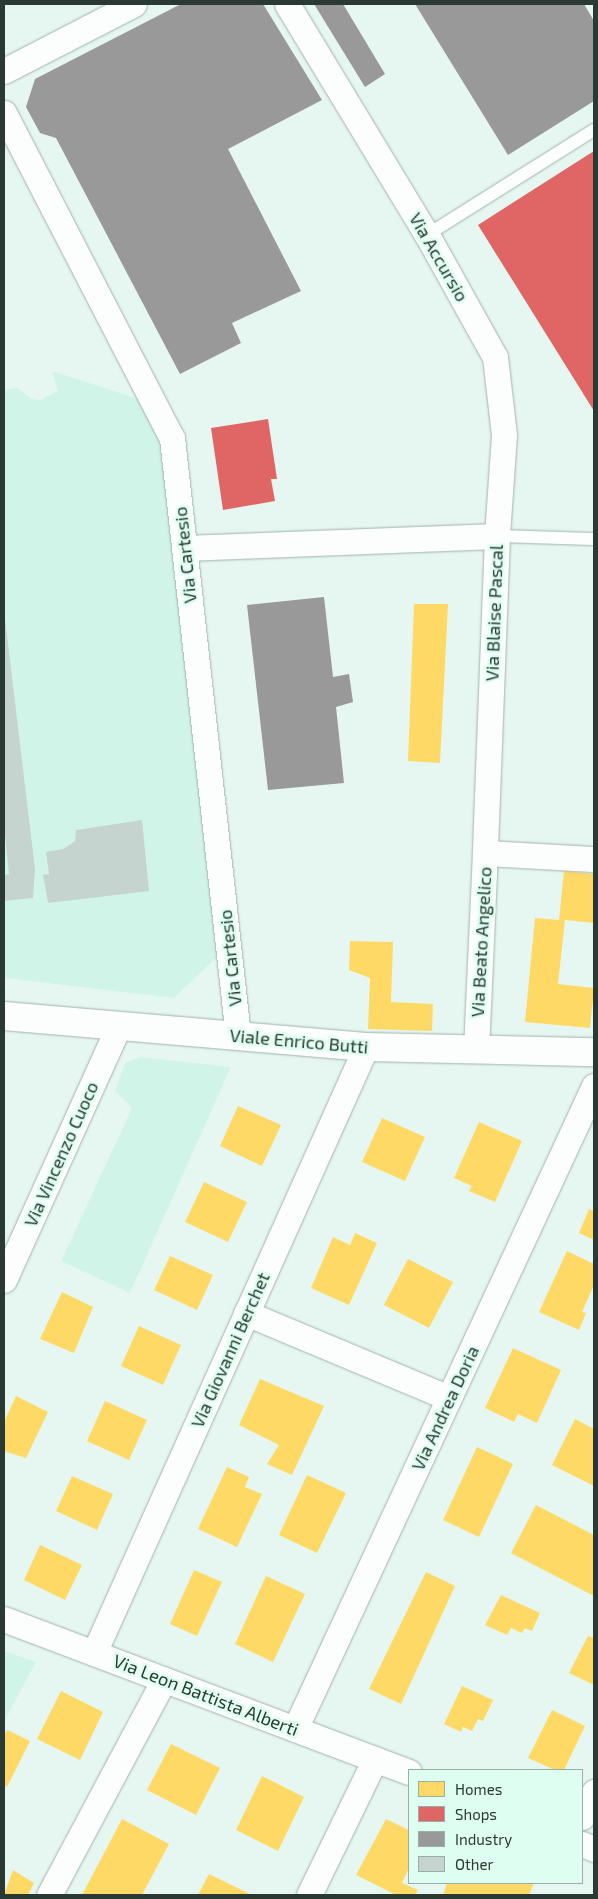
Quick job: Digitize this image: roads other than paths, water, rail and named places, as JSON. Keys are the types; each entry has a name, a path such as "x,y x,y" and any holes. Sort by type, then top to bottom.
{"street":[{"path":"4,71 134,4"},
{"name":"Via Accursio","path":"287,4 427,235 495,357 504,435 497,536"},
{"name":"Via Cartesio","path":"4,113 172,438 238,1036"},
{"name":"Via Blaise Pascal","path":"184,548 497,536 485,853"},
{"name":"Via Beato Angelico","path":"476,1050 485,853 594,859"},
{"name":"Viale Enrico Butti","path":"4,1016 118,1028 238,1036 366,1048 594,1052"},
{"name":"Via Vincenzo Cuoco","path":"4,1280 118,1028"},
{"name":"Via Giovanni Berchet","path":"94,1653 366,1048"},
{"name":"Via Andrea Doria","path":"295,1729 594,1086"},
{"path":"246,1313 449,1398"},
{"name":"Via Leon Battista Alberti","path":"4,1619 408,1772"},
{"path":"49,1895 164,1680"},
{"path":"309,1895 375,1759"},
{"path":"583,1815 594,1792"}],"lane":[{"path":"427,235 594,130"},
{"path":"497,536 594,539"}]}
